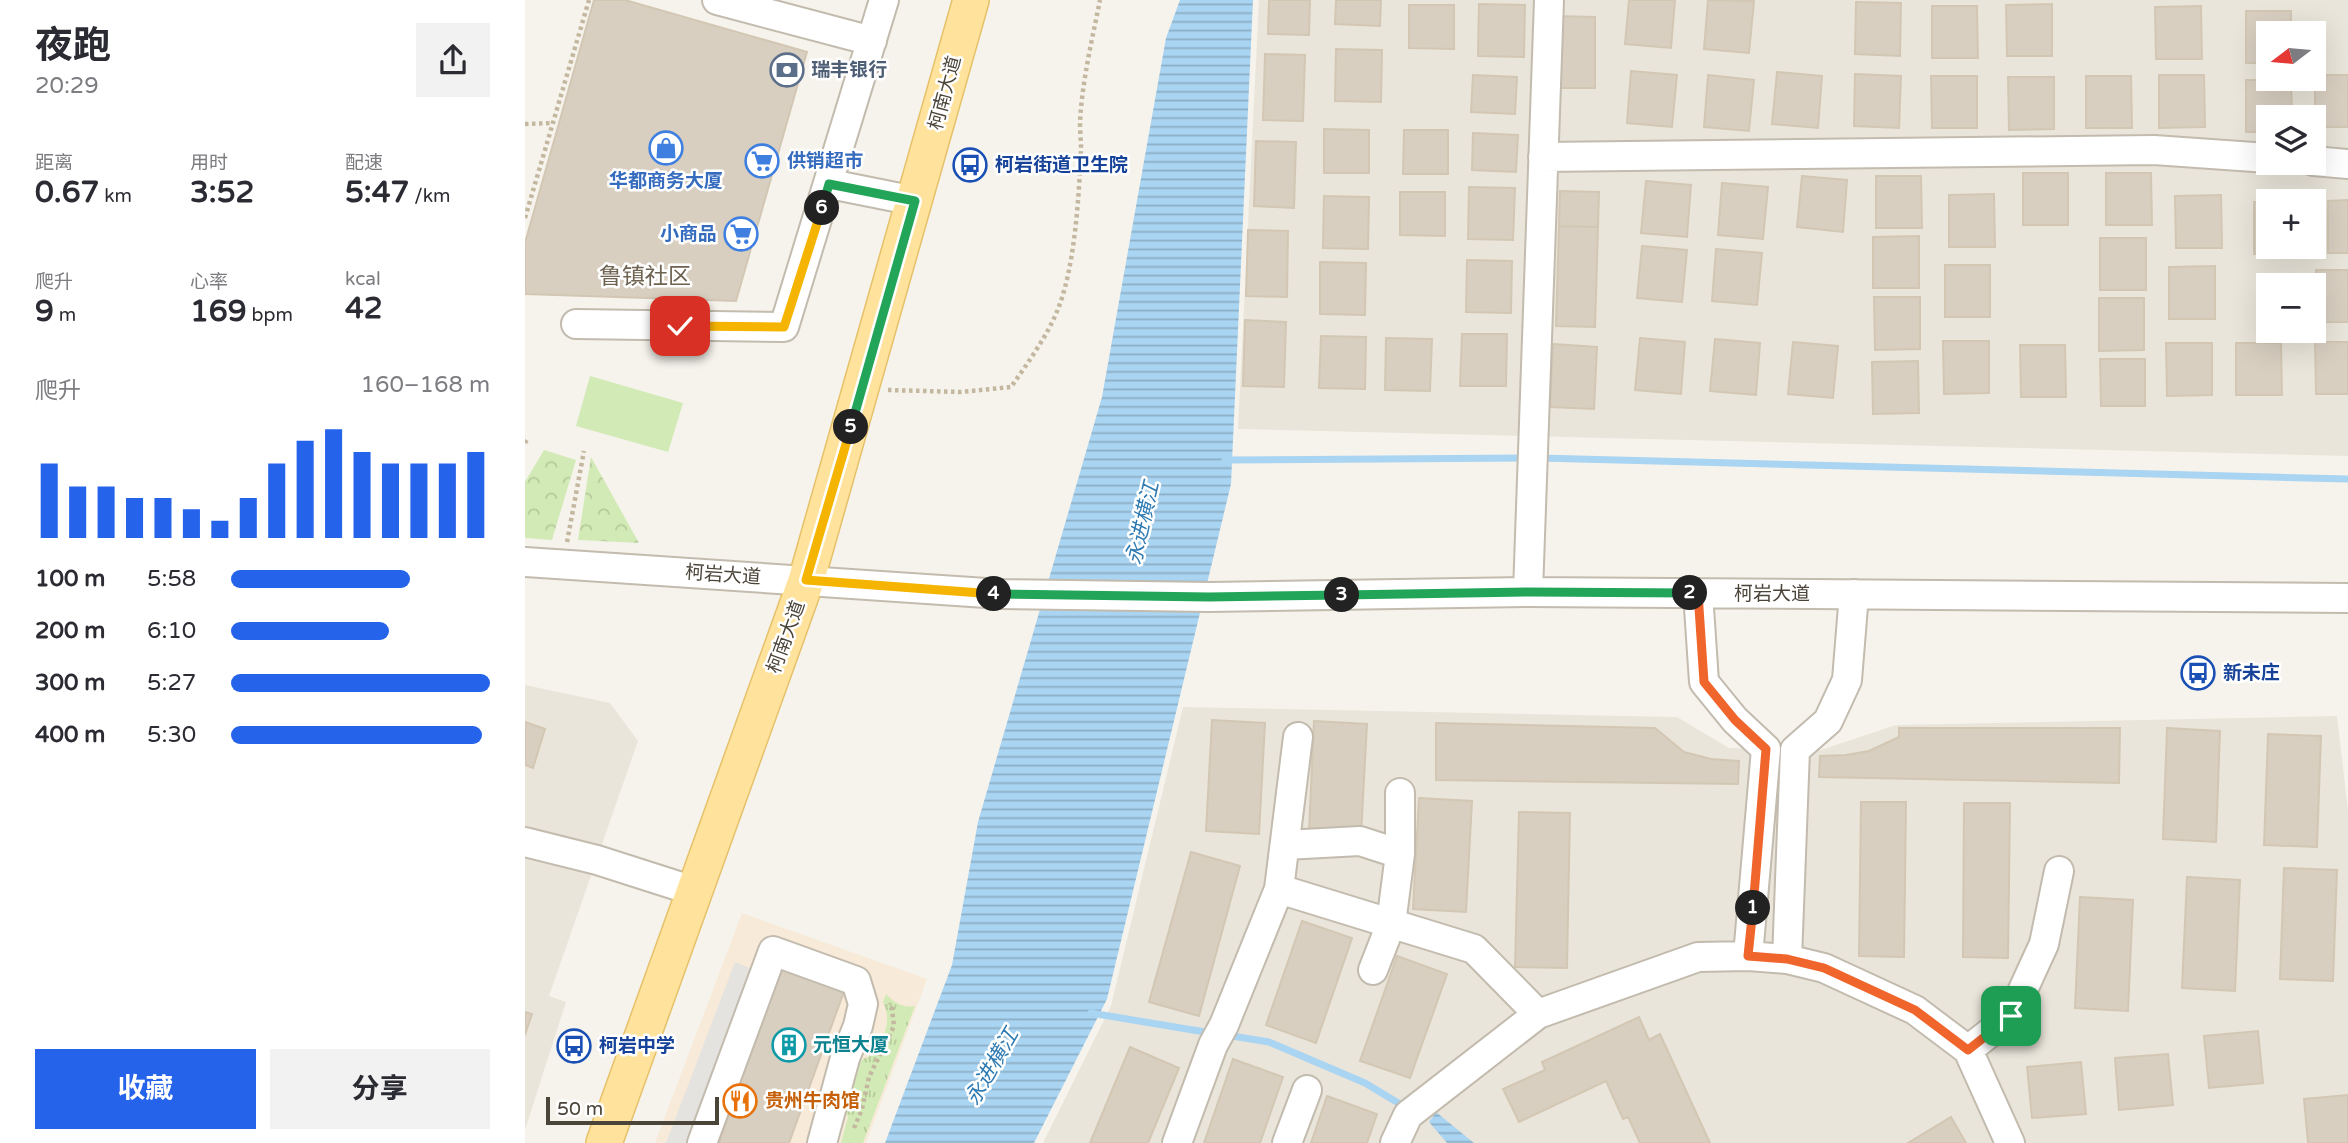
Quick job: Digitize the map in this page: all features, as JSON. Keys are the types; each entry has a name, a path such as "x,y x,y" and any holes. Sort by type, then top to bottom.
{"main road":[{"name":"柯南大道","path":"604,1143 806,580 971,0"}],"street":[{"path":"717,0 872,41"},
{"path":"576,324 784,327 884,0"},
{"path":"1528,592 1549,0"},
{"path":"1543,157 2154,150 2256,157"},
{"path":"2326,162 2348,164"},
{"path":"829,184 915,201"},
{"name":"柯岩大道","path":"525,562 1001,594 1209,597 1528,592 2348,598"},
{"path":"1698,593 1704,682 1735,720 1766,749 1748,956"},
{"path":"1787,959 1795,750 1828,721 1847,680 1854,594"},
{"path":"1177,1143 1213,1045 1224,1025 1279,890 1299,737"},
{"path":"1373,970 1391,924 1400,854 1400,793"},
{"path":"1285,845 1360,841 1400,854"},
{"path":"525,842 597,860 694,891"},
{"path":"1968,1050 2011,1016 2044,944 2059,871"},
{"path":"1279,890 1473,949 1538,1014"},
{"path":"702,1143 773,951 856,981 863,1004 822,1143"},
{"path":"1395,1143 1408,1115 1538,1014 1698,957 1748,956 1787,959 1824,968 1915,1010 1968,1050 2010,1143"},
{"path":"1287,1143 1307,1090"}],"path":[{"path":"525,218 589,0"},
{"path":"862,390 961,392 1011,387 1029,362 1058,309 1067,273 1077,209 1080,122 1090,47 1100,0"},
{"path":"525,124 553,122"},
{"path":"564,563 584,451"}],"shaded area":[{"path":"1259,0 2348,0 2348,456 1238,429"},
{"path":"525,685 610,703 638,741 549,996 566,1002 525,1130"},
{"path":"1183,707 1677,717 1729,748 1795,750 1821,750 1896,725 2337,716 2348,811 2348,1143 1043,1143 1111,1006"},
{"path":"742,913 927,979 866,1143 655,1143"},
{"path":"735,962 754,970 688,1143 666,1143"}],"green space":[{"path":"590,376 683,403 668,452 576,426"},
{"path":"544,450 576,460 552,540 525,538 525,482"},
{"path":"591,457 639,543 578,540"},
{"path":"886,994 899,1004 915,1006 863,1143 841,1143 848,1117 843,1105 850,1075 863,1059 873,1055 883,1036 887,1023 883,1002"}],"water":[{"name":"永进横江","path":"1180,0 1253,0 1231,484 1107,999 1034,1143 885,1143 952,965 978,822 1102,397 1166,38"},
{"path":"1436,1112 1474,1143 1447,1143 1429,1122"}],"building":[{"name":"华都商务大厦","path":"594,0 625,0 807,52 736,301 525,294 525,243"},
{"path":"1269,0 1310,0 1309,35 1268,34"},
{"path":"1336,0 1381,0 1380,26 1335,24"},
{"path":"1629,0 1675,0 1671,48 1625,44"},
{"path":"1708,0 1754,1 1749,53 1704,49"},
{"path":"1856,2 1901,3 1900,56 1855,54"},
{"path":"1479,4 1525,5 1524,57 1478,56"},
{"path":"2052,4 2052,56 2007,56 2006,5"},
{"path":"1409,5 1454,5 1454,49 1409,48"},
{"path":"1932,6 1977,6 1978,58 1932,58"},
{"path":"2201,6 2202,59 2156,59 2155,7"},
{"path":"2246,11 2291,11 2291,21 2256,21 2256,63 2246,63"},
{"path":"1556,16 1595,17 1595,88 1555,88"},
{"path":"1336,49 1382,50 1381,102 1335,101"},
{"path":"1265,54 1305,55 1303,121 1263,120"},
{"path":"1631,71 1677,75 1672,127 1627,123"},
{"path":"1777,72 1822,76 1818,128 1772,124"},
{"path":"1855,74 1901,76 1899,128 1854,126"},
{"path":"1473,75 1517,77 1515,114 1471,112"},
{"path":"1708,75 1754,80 1749,131 1704,127"},
{"path":"2159,75 2204,75 2205,127 2159,128"},
{"path":"2326,75 2348,75 2348,127 2326,127 2326,105 2315,105 2315,91 2326,91"},
{"path":"1931,76 1977,76 1977,128 1932,128"},
{"path":"2086,76 2131,76 2132,128 2086,128"},
{"path":"2008,77 2054,77 2054,129 2009,130"},
{"path":"2246,80 2256,80 2256,91 2291,91 2292,105 2256,105 2256,132 2246,132"},
{"path":"1324,129 1369,130 1369,173 1324,173"},
{"path":"1404,130 1448,130 1448,174 1403,174"},
{"path":"1473,133 1518,135 1516,172 1472,170"},
{"path":"1256,141 1296,142 1294,208 1254,206"},
{"path":"2023,173 2068,173 2068,225 2023,225"},
{"path":"2106,173 2151,173 2152,225 2106,225"},
{"path":"1802,176 1847,180 1843,232 1797,227"},
{"path":"1876,176 1921,176 1922,228 1876,228"},
{"path":"1646,181 1691,185 1687,237 1641,233"},
{"path":"1722,183 1768,187 1763,239 1718,235"},
{"path":"1469,187 1515,188 1513,240 1468,239"},
{"path":"1560,191 1599,192 1598,227 1559,226"},
{"path":"1400,192 1445,192 1445,236 1400,235"},
{"path":"1994,194 1995,247 1949,247 1949,195"},
{"path":"2221,195 2222,248 2176,248 2175,196"},
{"path":"1324,196 1369,197 1368,249 1323,248"},
{"path":"2348,200 2348,253 2328,253 2328,201"},
{"path":"2254,202 2256,202 2256,254"},
{"path":"1559,226 1598,227 1595,327 1556,326"},
{"path":"1248,230 1288,231 1287,297 1246,296"},
{"path":"1919,236 1919,288 1873,288 1873,237"},
{"path":"2100,238 2146,238 2146,290 2100,290"},
{"path":"1642,246 1687,250 1682,302 1637,298"},
{"path":"1716,249 1762,253 1757,305 1712,301"},
{"path":"1467,260 1512,261 1511,313 1466,312"},
{"path":"1320,262 1366,263 1365,315 1320,314"},
{"path":"1945,265 1990,265 1990,317 1945,317"},
{"path":"2215,266 2215,319 2169,319 2169,267"},
{"path":"2316,270 2348,270 2348,322 2326,322 2326,273 2316,273"},
{"path":"1874,297 1920,297 1920,349 1875,350"},
{"path":"2099,298 2144,298 2144,350 2099,351"},
{"path":"1245,320 1286,322 1284,387 1243,386"},
{"path":"1462,334 1507,334 1506,386 1460,386"},
{"path":"1321,336 1366,337 1365,389 1319,388"},
{"path":"1386,338 1432,339 1430,391 1385,390"},
{"path":"1640,338 1685,342 1681,394 1635,390"},
{"path":"1715,339 1760,343 1756,395 1710,391"},
{"path":"1943,341 1989,341 1989,393 1944,394"},
{"path":"1793,342 1838,346 1833,398 1788,394"},
{"path":"2348,342 2348,394 2316,394 2315,343"},
{"path":"2166,343 2212,343 2212,395 2167,396"},
{"path":"2236,343 2281,343 2282,395 2236,395"},
{"path":"1553,344 1597,347 1594,409 1550,407"},
{"path":"2020,345 2065,345 2066,397 2021,397"},
{"path":"2100,359 2145,359 2145,406 2101,406"},
{"path":"1918,361 1919,413 1873,414 1872,362"},
{"path":"1212,720 1265,723 1259,834 1206,831"},
{"path":"1314,721 1367,724 1361,835 1309,832"},
{"path":"525,722 545,729 533,768 525,765"},
{"path":"1436,723 1655,728 1684,752 1711,759 1739,761 1738,784 1436,780"},
{"path":"1899,728 2120,728 2119,783 1819,777 1820,756 1869,751 1899,737"},
{"path":"2167,728 2220,731 2216,842 2163,839"},
{"path":"2268,734 2321,736 2317,847 2264,845"},
{"path":"1419,798 1472,801 1466,912 1413,909"},
{"path":"1861,802 1906,802 1904,957 1859,956"},
{"path":"1964,803 2010,803 2008,958 1963,957"},
{"path":"1519,812 1570,813 1567,968 1515,967"},
{"path":"1191,852 1240,866 1199,1016 1149,1002"},
{"path":"2284,868 2337,870 2333,981 2280,979"},
{"path":"2187,877 2240,880 2235,991 2182,988"},
{"path":"2080,897 2133,900 2128,1011 2075,1008"},
{"path":"1302,921 1352,938 1316,1043 1266,1025"},
{"path":"1397,956 1447,974 1410,1078 1360,1061"},
{"name":"元恒大厦","path":"782,961 846,986 789,1143 719,1143"},
{"path":"525,1012 532,1014 525,1035"},
{"path":"1639,1017 1649,1040 1660,1034 1710,1143 1640,1143 1628,1117 1623,1119 1606,1081 1519,1122 1503,1089 1545,1070 1542,1062"},
{"path":"2258,1031 2263,1083 2209,1088 2204,1036"},
{"path":"1130,1047 1179,1068 1148,1143 1090,1143"},
{"path":"2168,1054 2173,1105 2119,1110 2115,1058"},
{"path":"1233,1059 1283,1077 1260,1143 1204,1143"},
{"path":"2081,1062 2086,1114 2032,1118 2027,1067"},
{"path":"2348,1095 2348,1143 2308,1143 2304,1099"},
{"path":"1327,1096 1377,1114 1367,1143 1311,1143"},
{"path":"1951,1117 1966,1143 1908,1143"}],"waterway":[{"path":"1225,460 1528,458"},
{"path":"1540,458 2348,479"},
{"path":"1091,1013 1211,1033"},
{"path":"1226,1035 1269,1042 1365,1083 1405,1107"}],"place":[{"name":"瑞丰银行","path":"787,70"},
{"name":"华都商务大厦","path":"666,148"},
{"name":"供销超市","path":"762,161"},
{"name":"柯岩街道卫生院","path":"970,165"},
{"name":"小商品","path":"741,234"},
{"name":"新未庄","path":"2198,673"},
{"name":"元恒大厦","path":"789,1045"},
{"name":"柯岩中学","path":"574,1046"},
{"name":"贵州牛肉馆","path":"740,1101"}],"district":[{"name":"鲁镇社区","path":"645,277"}],"route":[{"path":"680,326 784,327 829,184 915,201 806,580 1001,594 1209,597 1528,592 1698,593 1704,682 1735,720 1766,749 1748,956 1787,959 1824,968 1915,1010 1968,1050 2011,1016"}]}
